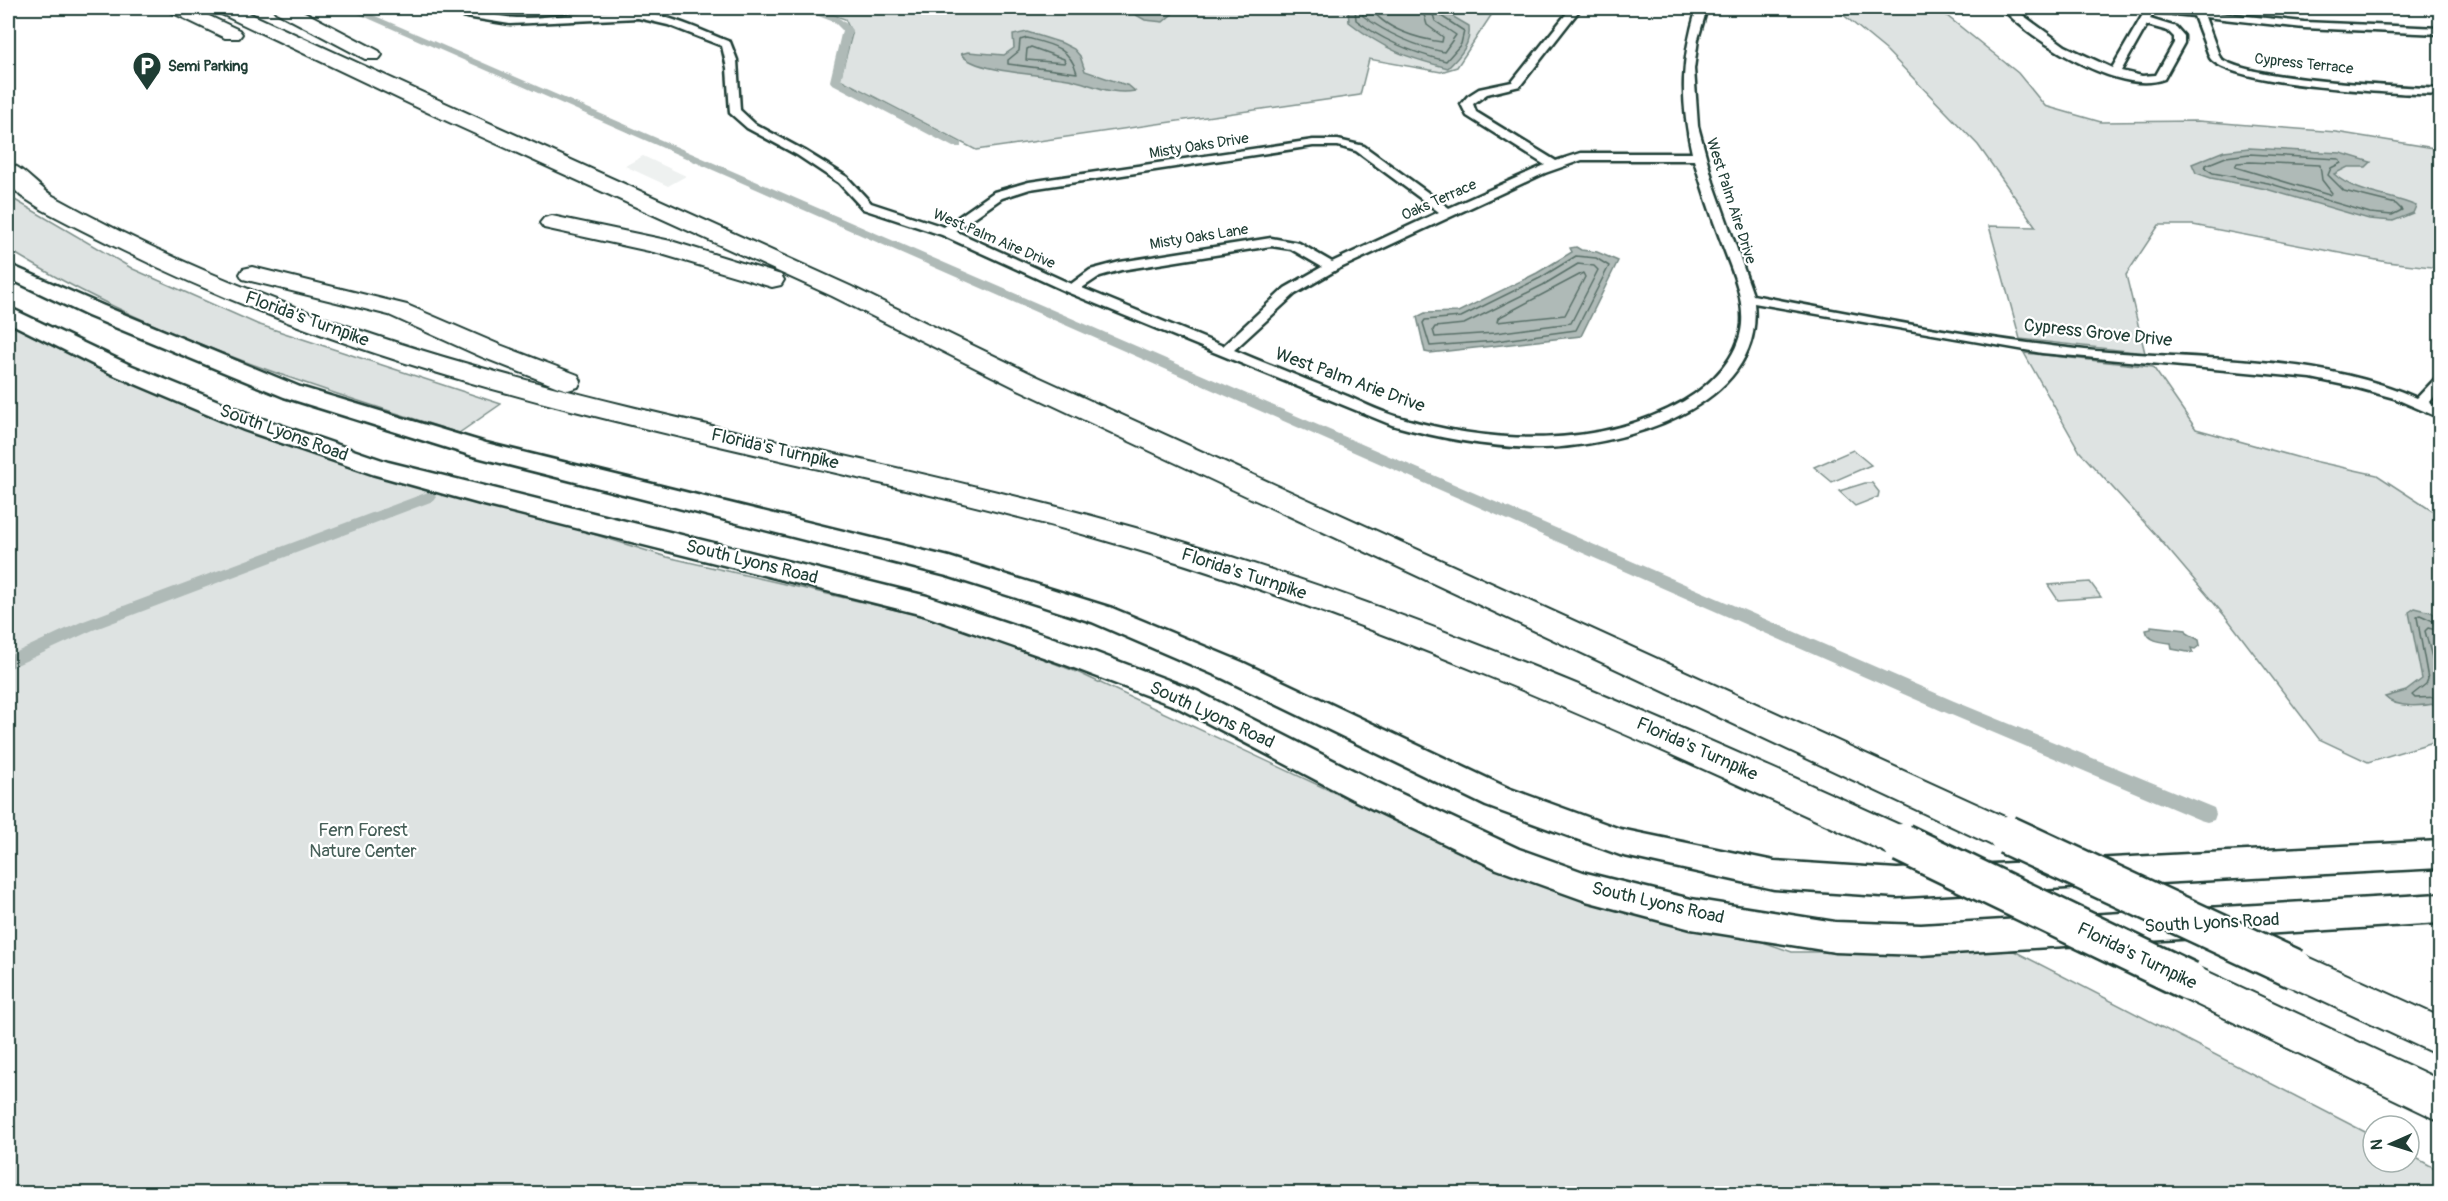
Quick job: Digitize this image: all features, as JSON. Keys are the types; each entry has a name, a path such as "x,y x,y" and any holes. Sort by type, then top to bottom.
{"highway":[{"path":"178,8 232,34"},
{"path":"224,8 841,291 909,326 2440,1036"},
{"path":"283,8 451,99 480,126"},
{"name":"Florida's Turnpike","path":"8,170 34,195 164,264 272,309 429,363 676,426 1064,520 1217,563 1428,638 1667,735 1902,843 2440,1101"},
{"path":"8,183 34,195"},
{"path":"552,223 653,243 742,268 831,302 909,326"},
{"path":"252,274 398,310 519,363 653,412 676,426"}],"main road":[{"path":"8,270 96,311 291,392 482,450 949,567 1102,615 1232,670 1497,797 1620,842 1774,874 1897,883 2440,855"},
{"name":"South Lyons Road","path":"8,314 122,370 252,424 381,468 484,496 927,606 1076,657 1187,699 1367,792 1508,859 1586,887 1691,914 1835,937 1921,940 2440,909"}],"street":[{"name":"West Palm Aire Drive","path":"445,8 470,15 530,21 586,16 640,15 661,19 726,44 733,57 731,91 734,111 750,126 801,153 843,180 867,206 946,232 1072,289 1224,352"},
{"path":"1555,166 1471,114 1467,104 1473,95 1516,84 1576,8"},
{"name":"West Palm Aire Drive","path":"1702,8 1688,58 1688,105 1698,156 1747,298"},
{"path":"2007,8 2064,51 2080,60 2142,80 2160,77 2179,43 2179,36 2172,29 2145,21"},
{"path":"2115,73 2145,21 2148,8 2304,25 2440,31"},
{"name":"Cypress Terrace","path":"2199,15 2217,61 2230,68 2246,73 2288,78 2440,92"},
{"name":"Misty Oaks Drive","path":"946,232 998,195 1029,186 1313,143 1338,143 1360,148 1449,214"},
{"name":"Oaks Terrace","path":"1224,352 1290,291 1331,267 1555,166 1581,157 1698,156"},
{"name":"Misty Oaks Lane","path":"1072,289 1095,273 1120,266 1271,242 1295,246 1331,267"},
{"name":"West Palm Arie Drive","path":"1224,352 1396,422 1449,435 1498,440 1558,442 1606,435 1656,422 1698,399 1721,379 1740,354 1748,328 1747,298"},
{"name":"Cypress Grove Drive","path":"1747,298 1889,325 2083,353 2314,373 2420,403 2440,413"},
{"path":"2420,403 2440,382"}],"shaded area":[{"path":"643,156 686,176 668,186 625,166"}],"green space":[{"path":"813,8 1496,8 1457,67 1441,72 1369,59 1360,95 976,150 840,79 852,34 845,19"},
{"path":"1835,8 1937,8 2018,73 2045,106 2101,122 2198,121 2336,132 2440,149 2440,268 2387,262 2193,225 2159,225 2126,275 2145,353 2020,339 1989,226 2036,227 1978,145 1886,50"},
{"path":"8,196 133,269 257,324 501,404 459,433 285,376 170,332 61,280 8,249"},
{"name":"Fern Forest Nature Center","path":"8,323 122,370 381,468 667,557 944,621 1077,672 1350,800 1792,952 2014,951 2361,1130 2361,1174 2421,1174 2421,1161 2440,1171 2440,1193 8,1193"},
{"path":"2024,353 2153,367 2196,429 2300,458 2377,475 2440,516 2440,736 2430,743 2368,762 2319,739 2230,622 2156,535 2080,452"},
{"path":"1853,450 1871,465 1832,482 1814,467"},
{"path":"1872,483 1879,492 1878,497 1855,506 1839,491"},
{"path":"2090,582 2101,597 2058,600 2048,585"}],"water":[{"path":"1112,8 1179,8 1163,22 1145,20 1131,12"},
{"path":"1351,8 1444,8 1445,12 1469,26 1467,44 1448,68 1419,60 1385,46 1349,22 1348,10"},
{"path":"1027,32 1074,49 1080,56 1085,71 1129,86 1135,91 1118,92 1068,79 994,69 968,60 961,54 968,52 1004,55 1014,48 1013,35"},
{"path":"2249,148 2341,153 2371,162 2366,167 2348,167 2334,174 2362,190 2416,206 2413,213 2393,221 2369,219 2266,189 2211,178 2196,173 2192,164 2224,151"},
{"path":"1576,247 1597,252 1618,261 1581,336 1425,352 1417,317 1425,313 1458,312 1537,273 1572,252 1570,248"},
{"path":"2415,608 2431,612 2440,619 2440,703 2419,706 2403,705 2385,697 2406,691 2422,679 2409,612"},
{"path":"2151,626 2186,630 2199,640 2200,645 2195,649 2191,648 2193,653 2172,649 2171,643 2149,637 2146,630 2151,629"}],"waterway":[{"path":"350,8 1948,706 2207,814"},
{"path":"803,8 838,20 847,30 835,81 957,145"},
{"path":"8,663 87,626 428,497"}],"place":[{"name":"Semi Parking","path":"147,92"}]}
